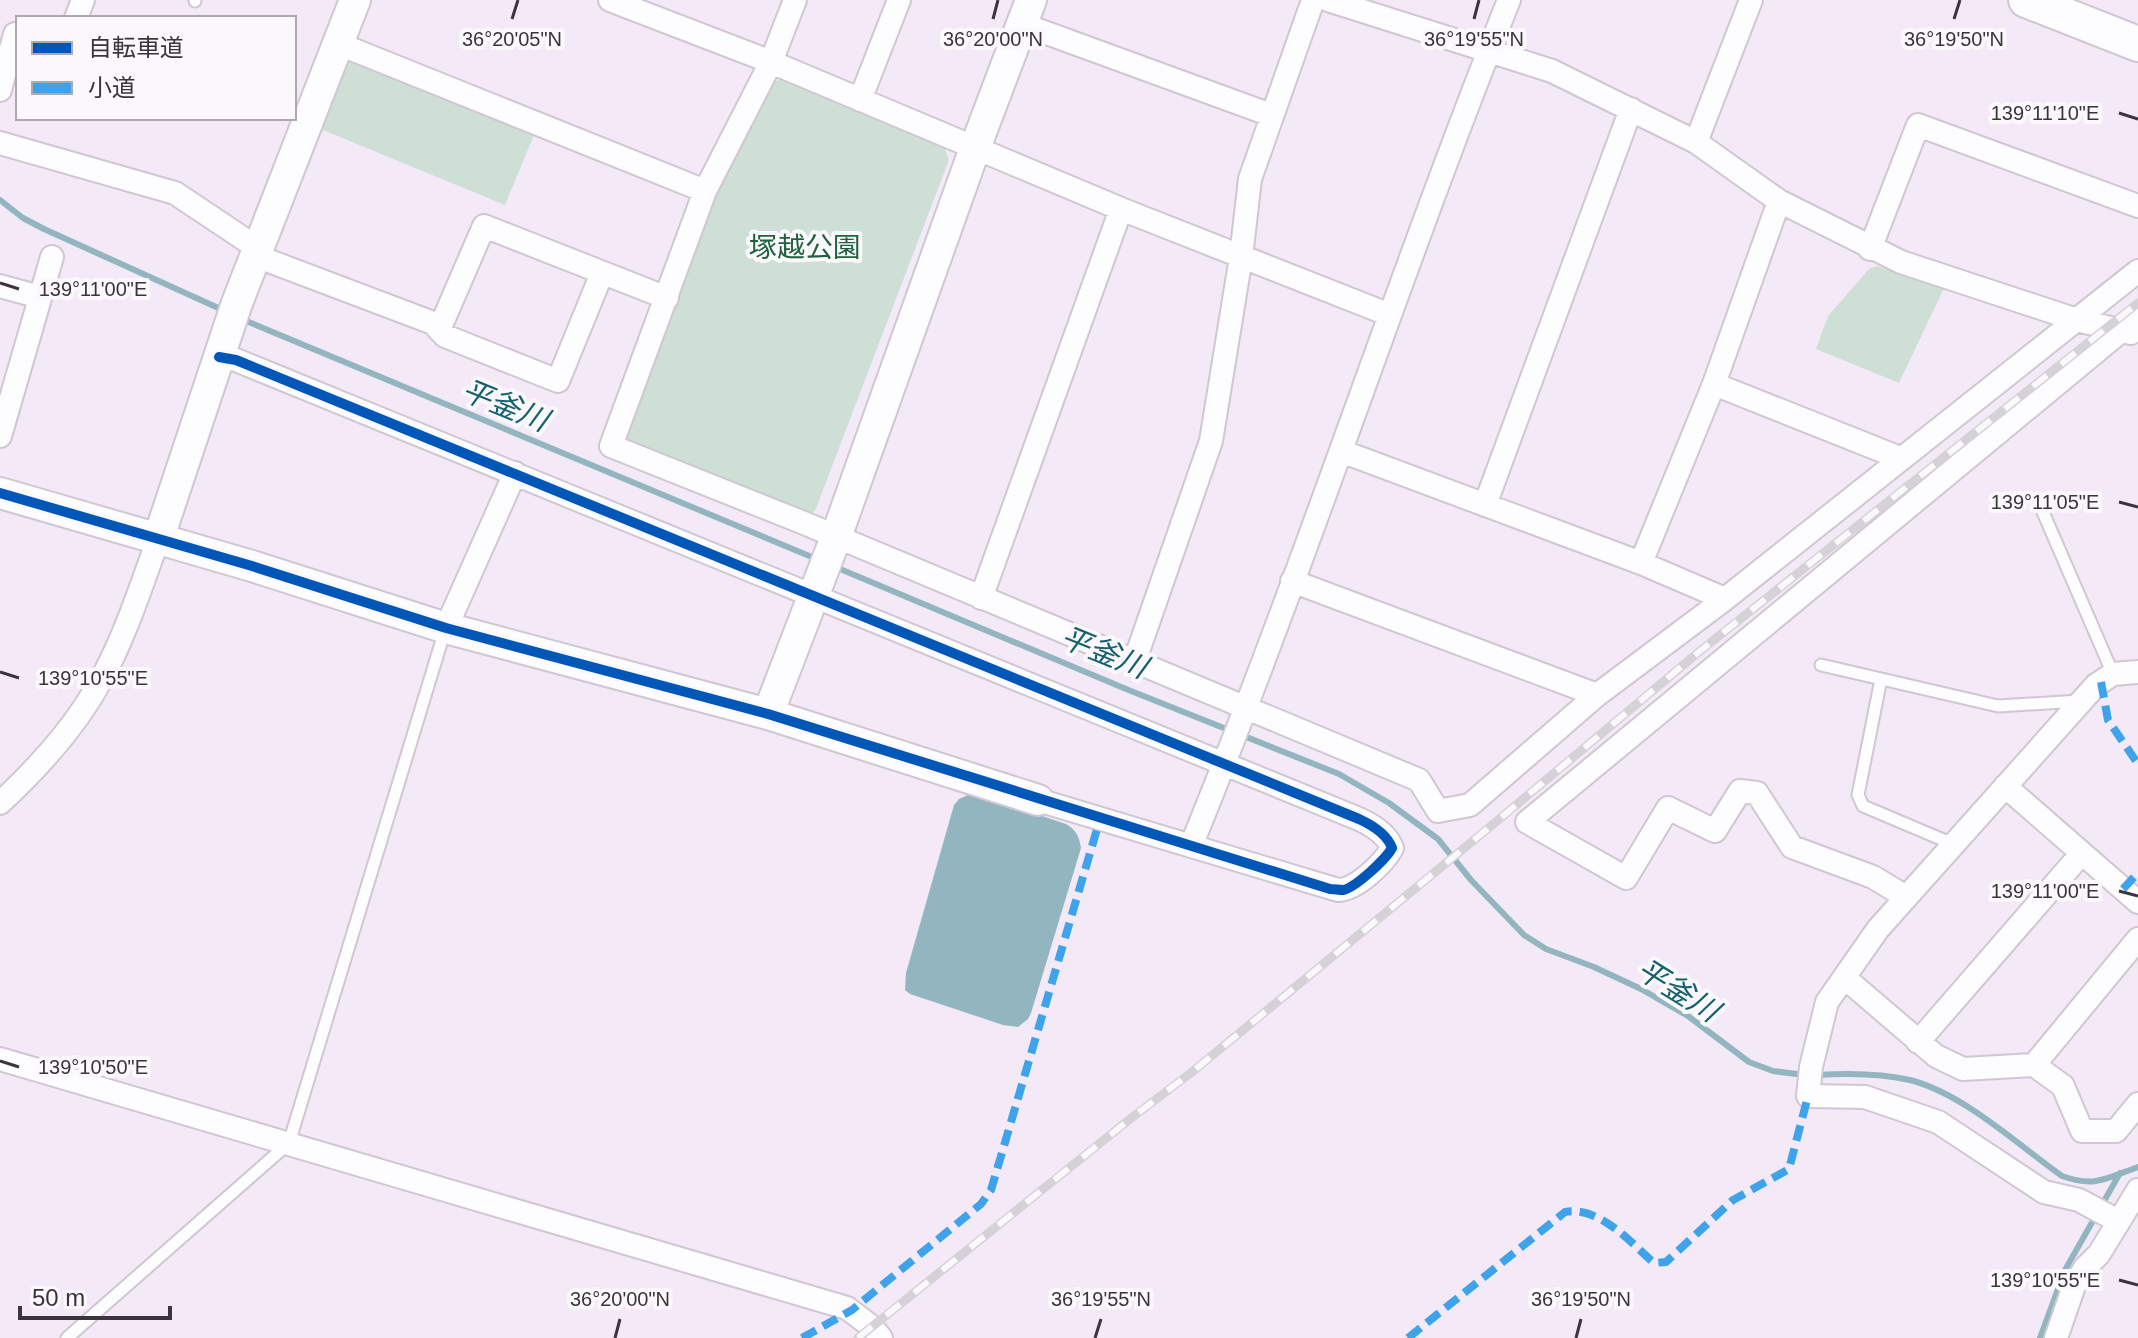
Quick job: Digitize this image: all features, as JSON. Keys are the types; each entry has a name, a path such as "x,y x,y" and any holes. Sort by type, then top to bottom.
{"main road":[{"path":"2027,0 2138,44"}],"street":[{"path":"0,803 43,760 94,693 115,652 158,540 302,117 339,44 355,0"},
{"path":"610,0 647,7 1121,209 1390,315"},
{"path":"795,0 771,62 705,191 611,446 834,542 981,598 1245,712 1419,780 1438,811 1470,805 1597,695 1725,599 2138,271"},
{"path":"860,100 899,0"},
{"path":"1134,663 1211,441 1241,257 1250,179 1313,0"},
{"path":"1328,0 1552,71 1696,142 1779,201 1901,262 2077,320 2133,328"},
{"path":"1191,846 1245,712 1509,0"},
{"path":"1696,142 1751,0"},
{"path":"768,714 1027,12 1271,115"},
{"path":"0,90 11,32"},
{"path":"339,44 705,191"},
{"path":"1485,505 1631,109"},
{"path":"1870,249 1918,125 2138,206"},
{"path":"0,143 175,193 257,252 433,323 445,336 558,381 602,273"},
{"path":"1641,563 1714,384 1779,201"},
{"path":"981,598 1121,209"},
{"path":"439,330 484,226 667,298"},
{"path":"0,436 52,257"},
{"path":"0,286 40,297"},
{"path":"1906,897 1873,877 1792,847 1757,793 1740,791 1715,831 1668,808 1626,878 1527,822 2133,328"},
{"path":"0,493 252,566 446,628 768,714 1038,800 1338,890 1352,886 1392,848 1391,843 1370,824 1226,762 816,590 236,360 222,347"},
{"path":"1714,384 1900,458"},
{"path":"1341,451 1641,563 1725,599"},
{"path":"446,628 515,473"},
{"path":"1292,581 1597,695"},
{"path":"2118,1221 2079,1200 2044,1192 1938,1122 1865,1097 1808,1096 1827,1002 1878,929 2096,685 2113,674 2138,672"},
{"path":"2005,786 2138,902"},
{"path":"1918,1042 2082,853"},
{"path":"2034,1065 2138,939"},
{"path":"1845,978 1936,1056 1963,1069 2034,1065 2063,1086 2082,1131 2116,1131 2138,1104"},
{"path":"0,1059 847,1308 881,1338"},
{"path":"2056,1338 2074,1286 2085,1268 2099,1254 2138,1190"}],"lane":[{"path":"2043,512 2113,674"},
{"path":"67,1338 289,1143 446,628"},
{"path":"1821,665 1998,706 2082,700"},
{"path":"1881,679 1858,795 1863,806 1953,844"}],"green space":[{"path":"349,61 534,135 505,205 318,128 344,64"},
{"name":"塚越公園","path":"781,79 943,144 949,160 815,511 806,514 630,442 625,435 714,198 769,84"},
{"path":"1877,266 1945,286 1899,383 1816,349 1828,316 1869,269"}],"water":[{"path":"968,795 1066,824 1075,831 1081,848 1031,1013 1018,1027 1003,1025 905,990 906,973 954,805"}],"waterway":[{"name":"平釜川","path":"0,200 44,229 225,311"},
{"name":"平釜川","path":"239,318 819,560"},
{"name":"平釜川","path":"833,566 1339,774 1389,803 1438,839 1471,880 1524,935 1546,949 1641,989 1688,1016 1749,1062 1773,1071 1805,1075"},
{"name":"平釜川","path":"1817,1075 1887,1076 1930,1087 1970,1108 2062,1176 2074,1180 2101,1180 2138,1167"},
{"path":"2040,1338 2065,1270 2120,1173"}],"railway":[{"path":"858,1338 1192,1072 1700,651 2138,303"}],"marked path":[{"path":"2101,682 2108,720 2138,764"},
{"path":"802,1338 852,1310 981,1204 991,1190 1100,819"},
{"path":"2123,889 2138,873"},
{"path":"1408,1338 1565,1212 1590,1214 1614,1227 1654,1263 1666,1262 1733,1200 1789,1169 1808,1096"}],"cycle path":[{"path":"0,493 252,566 446,628 768,714 1330,889 1343,890 1355,884 1377,866 1392,848 1383,834 1359,819 236,360 219,357"}]}
